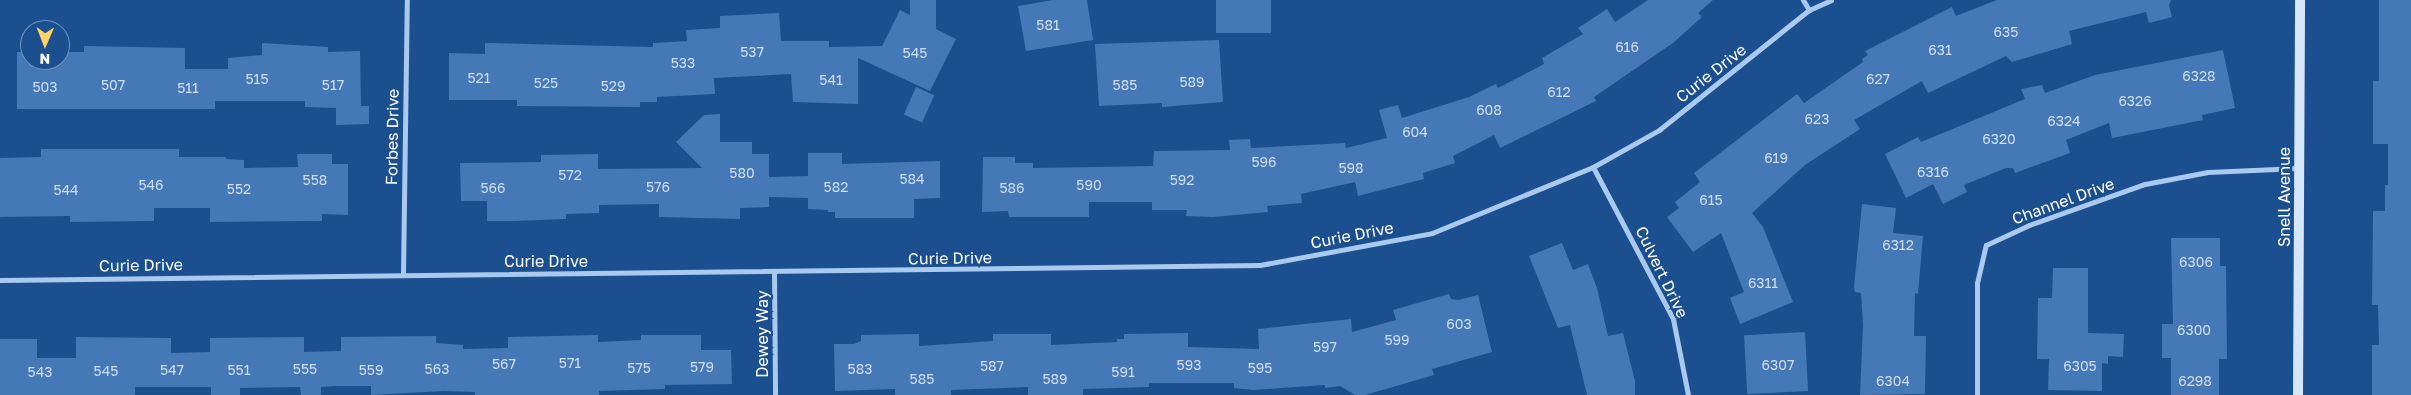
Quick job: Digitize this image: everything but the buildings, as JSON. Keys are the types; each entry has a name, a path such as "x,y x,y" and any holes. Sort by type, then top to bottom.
{"street":[{"name":"Forbes Drive","path":"403,274 407,0"},
{"path":"1803,0 1809,10"},
{"name":"Curie Drive","path":"0,280 403,274 774,273 1260,265 1432,233 1593,167 1659,130 1809,10 1831,0"},
{"name":"Snell Avenue","path":"2298,395 2300,0"},
{"name":"Culvert Drive","path":"1593,167 1673,319 1688,395"},
{"name":"Channel Drive","path":"1977,395 1977,283 1986,245 2029,225 2145,184 2208,172 2299,168"},
{"name":"Dewey Way","path":"774,273 775,395"}]}
